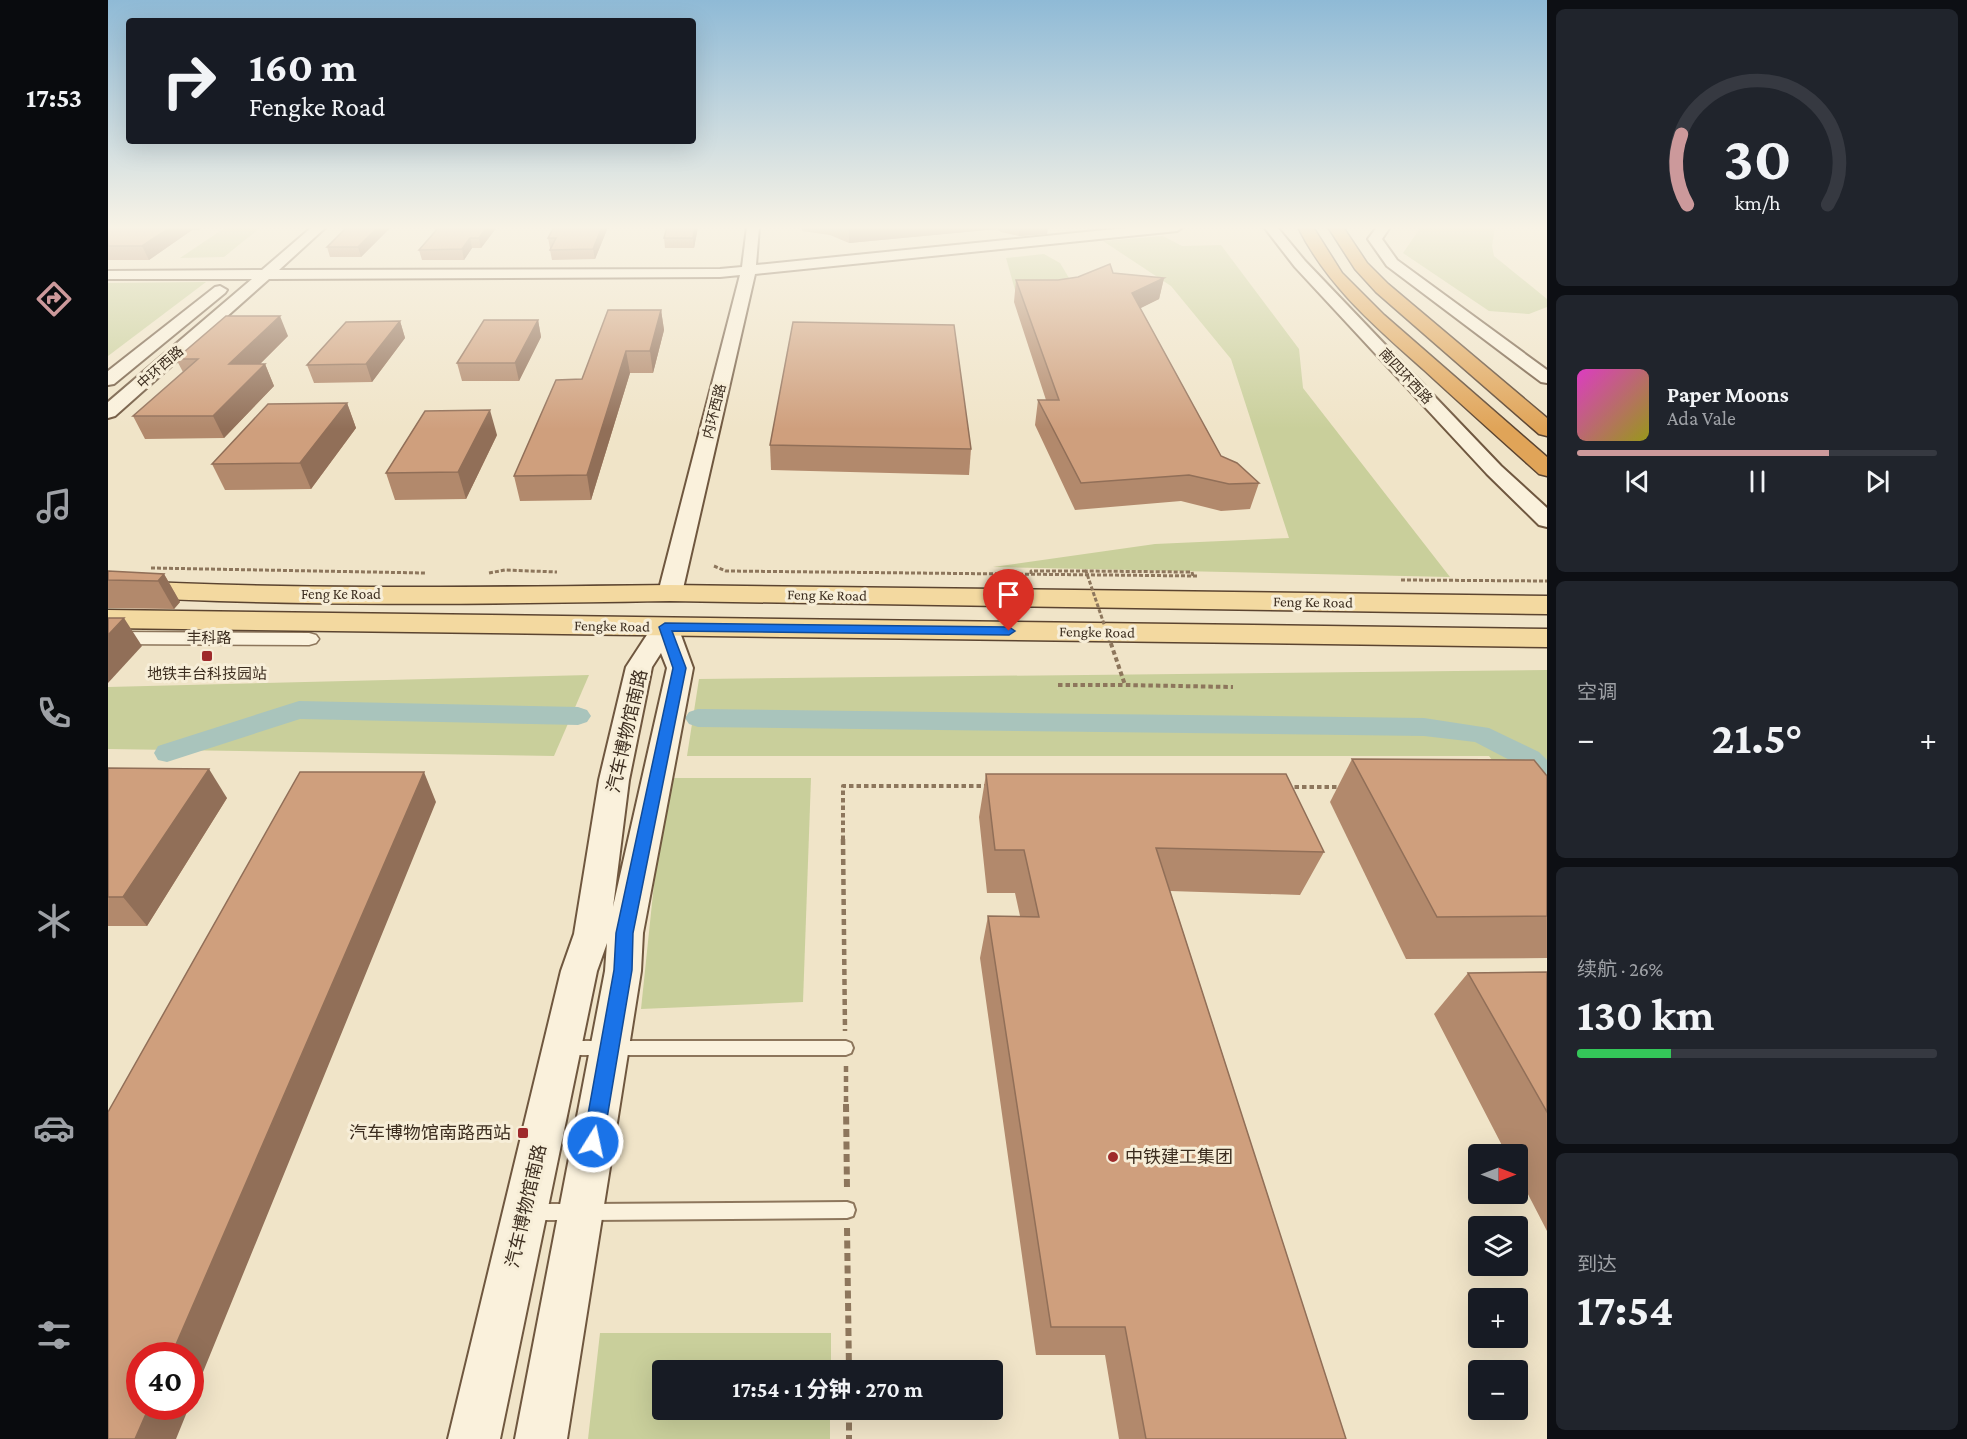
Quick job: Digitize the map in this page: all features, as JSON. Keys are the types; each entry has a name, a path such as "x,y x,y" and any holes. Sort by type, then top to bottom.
{"highway":[{"path":"1335,294 1338,305"},
{"name":"南四环西路","path":"1354,294 1378,319 1547,469"},
{"path":"1389,294 1547,429"}],"main road":[{"name":"Feng Ke Road","path":"108,588 206,593 536,595 667,610 1547,605"},
{"name":"Fengke Road","path":"108,619 437,624 667,610 1547,638"},
{"path":"309,639 403,632 437,624"}],"street":[{"name":"中环西路","path":"108,380 215,294"},
{"name":"中环西路","path":"108,411 244,294"},
{"name":"内环西路","path":"667,610 743,294"},
{"name":"南四环西路","path":"1328,294 1494,470 1547,520"},
{"path":"1434,294 1547,378"},
{"path":"541,1439 623,970 625,933 680,668 667,610"},
{"name":"汽车博物馆南路","path":"474,1439 561,1048 579,971 592,934 614,780 639,667 667,610"},
{"name":"丰科路","path":"108,638 309,639"}],"lane":[{"path":"561,1048 846,1048"},
{"path":"525,1213 847,1210"}],"path":[{"path":"714,566 726,571 1198,576"},
{"path":"1031,574 1031,571 1192,572 1193,576"},
{"path":"1086,571 1125,685"},
{"path":"1058,685 1233,687"},
{"path":"849,1360 843,786 998,786"},
{"path":"1284,787 1343,787"},
{"path":"849,1420 849,1439"}],"green space":[{"path":"108,294 190,294 108,356"},
{"path":"1178,294 1258,294 1299,349 1303,388 1450,577 993,567 1155,544 1289,538 1231,359"},
{"path":"1464,294 1541,294 1547,299 1547,307 1529,314 1489,311"},
{"path":"1547,670 1547,832 1489,756 687,756 699,679"},
{"path":"589,675 554,756 108,749 108,687"},
{"path":"665,778 811,778 803,1002 641,1009"},
{"path":"600,1333 831,1333 831,1360 652,1360 652,1420 830,1420 830,1439 588,1439"}],"building":[{"path":"1021,294 1133,294 1221,456 1237,463 1259,483 1229,484 1189,475 1081,483 1038,400 1059,400"},
{"path":"608,310 661,310 650,351 626,351 587,475 514,476 556,380 582,379"},
{"path":"226,316 280,316 229,364 265,364 213,416 133,416 198,359 176,359"},
{"path":"484,320 538,320 515,363 457,363"},
{"path":"400,321 366,364 307,365 346,322"},
{"path":"793,322 954,325 971,449 770,445"},
{"path":"347,403 300,463 212,464 268,404"},
{"path":"490,410 458,472 386,473 425,411"},
{"path":"108,571 164,574 158,581 108,580"},
{"path":"108,618 124,618 108,635"},
{"path":"1352,759 1534,760 1547,776 1547,916 1437,917"},
{"path":"108,768 209,769 123,897 108,897"},
{"path":"300,772 424,772 177,1342 126,1342 126,1420 143,1420 135,1439 108,1439 108,1112"},
{"name":"中铁建工集团","path":"986,774 1286,774 1324,852 1156,848 1346,1439 1146,1439 1125,1327 1051,1327 988,916 1039,917 1024,850 995,850"},
{"path":"1547,972 1547,1112 1468,973"}],"waterway":[{"path":"167,753 299,710 578,716"},
{"path":"698,718 1424,727 1480,734 1530,759 1547,776"}],"place":[{"name":"地铁丰台科技园站","path":"207,656"},
{"name":"汽车博物馆南路西站","path":"523,1133"},
{"name":"中铁建工集团","path":"1113,1157"}],"route":[{"path":"593,1142 623,970 625,933 641,844 661,766 680,668 665,627 1009,631"}]}
